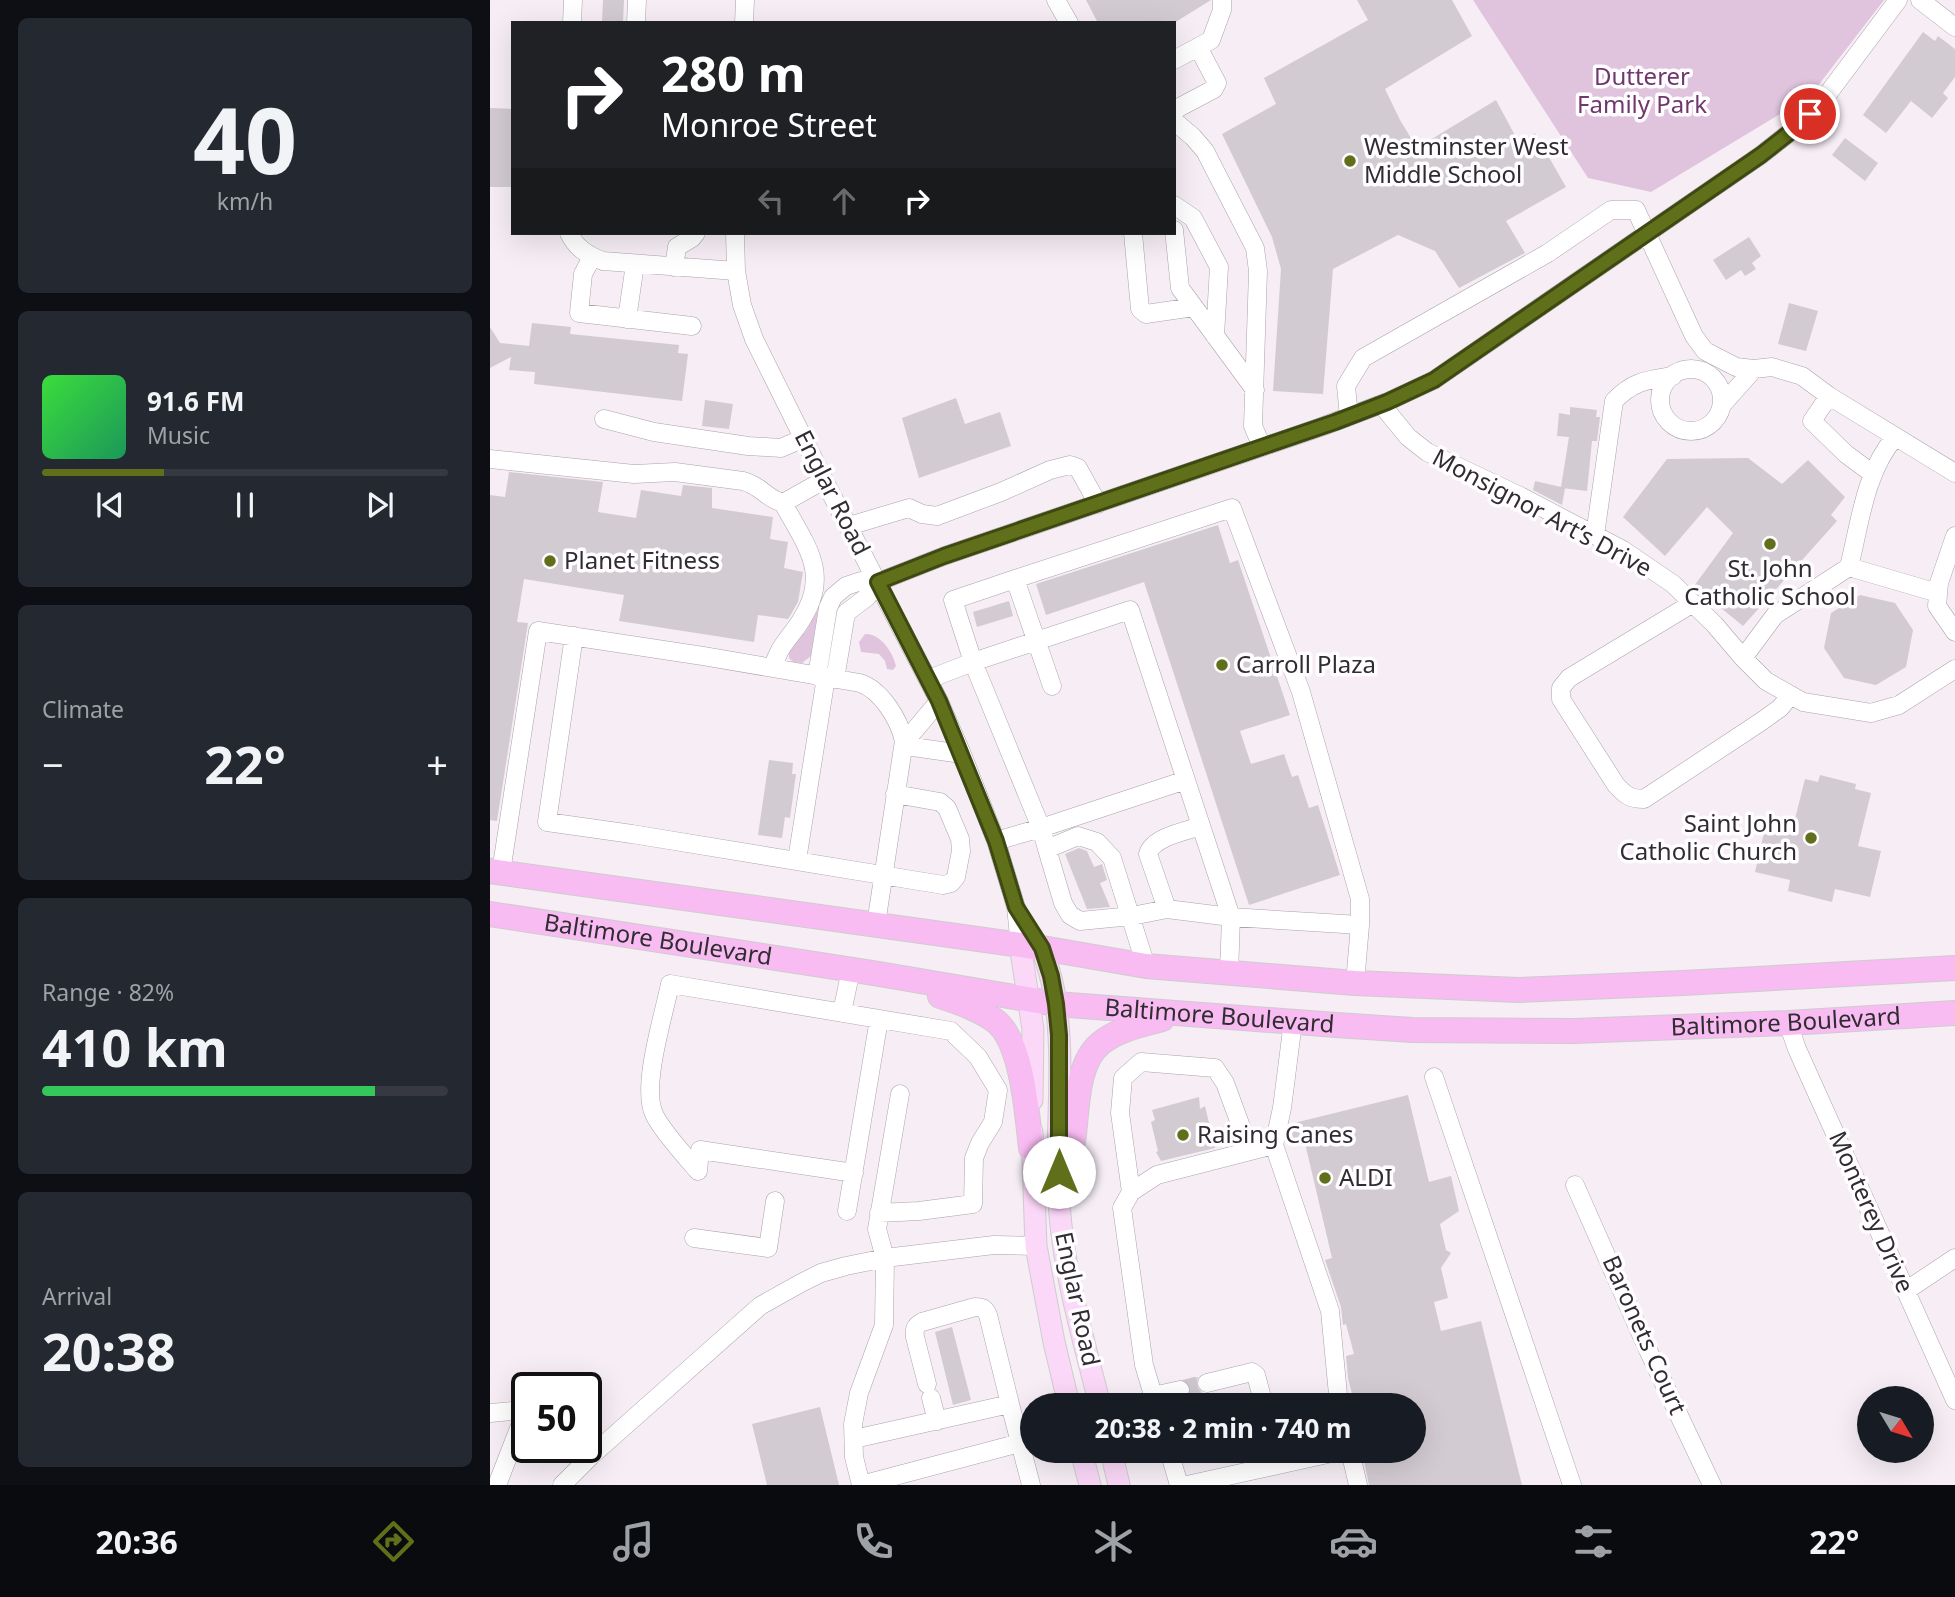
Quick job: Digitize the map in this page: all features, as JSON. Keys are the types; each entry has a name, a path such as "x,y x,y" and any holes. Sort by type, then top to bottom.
{"highway":[{"name":"Baltimore Boulevard","path":"495,872 1031,946 1146,966 1355,983 1518,990 1955,968"},
{"name":"Baltimore Boulevard","path":"490,914 862,971 1056,1004 1293,1022 1412,1030 1574,1031 1788,1023 1955,1013"},
{"path":"862,971 961,1003 994,1020 1000,1026 1012,1044 1022,1076 1031,1149"},
{"path":"1059,1199 1073,1142 1079,1088 1090,1056 1102,1043 1127,1029 1169,1017 1202,1015"}],"main road":[{"name":"Englar Road","path":"1031,946 1031,1149 1036,1246 1066,1393"},
{"name":"Englar Road","path":"1031,946 1051,976 1056,1004 1059,1035 1059,1199 1066,1268 1097,1393"},
{"path":"1084,1463 1090,1485"},
{"path":"1114,1463 1119,1485"}],"street":[{"path":"572,21 573,0"},
{"path":"636,21 637,0"},
{"path":"744,21 745,0"},
{"path":"1056,0 1068,21"},
{"path":"1176,59 1211,40 1222,10 1222,0"},
{"path":"1920,0 1955,27"},
{"path":"797,860 826,677 825,620 833,597 839,591 861,580 878,582 944,556 1262,447 1381,404 1434,380 1761,155 1798,126 1827,95 1891,3"},
{"path":"1176,110 1214,89 1217,83 1198,47"},
{"path":"1176,123 1205,151 1255,248 1258,271 1254,426 1262,447"},
{"path":"1176,206 1193,218 1219,267 1215,336"},
{"path":"1349,416 1346,386 1363,358 1548,253 1611,210 1636,210 1694,336 1705,351 1736,367 1772,367 1802,376 1829,396 1955,473"},
{"path":"570,235 578,248 592,257 613,263 736,271"},
{"path":"674,267 677,247 695,235"},
{"name":"Englar Road","path":"736,235 736,271 754,340 929,679 996,841 1031,946"},
{"path":"1132,235 1140,309 1146,314 1194,307"},
{"path":"1175,235 1180,288 1255,390"},
{"path":"592,257 583,274 579,313 692,326"},
{"path":"627,319 635,264"},
{"path":"1691,369 1702,371 1711,377 1722,395 1719,414 1712,423 1693,431 1682,430 1666,419 1660,398 1669,379 1713,356"},
{"path":"1722,405 1754,369"},
{"path":"1595,535 1614,401 1625,390 1639,382 1673,376"},
{"path":"1829,396 1812,421 1846,454 1872,474"},
{"name":"Monsignor Art’s Drive","path":"1381,404 1408,437 1427,452 1520,496 1623,550 1672,584 1715,625 1766,681 1803,702 1871,713 1899,705 1955,669"},
{"path":"604,419 654,432 748,446 781,447 804,438"},
{"path":"1743,658 1775,615 1849,567 1872,474 1886,447 1895,437"},
{"path":"490,459 635,474 675,472 743,481 753,484 772,500 783,503 824,480"},
{"path":"849,526 909,508 922,514 937,516 1051,470 1070,465 1078,468 1098,504"},
{"path":"773,668 781,647 807,611 815,579 812,558 783,503"},
{"path":"1355,983 1360,925 1360,899 1301,692 1232,508 953,600 973,662 1041,828 1063,903 1070,915 1080,921 1132,916 1167,909 1231,917 1360,925"},
{"path":"1955,536 1939,583 1937,606 1955,632"},
{"path":"1849,567 1938,593"},
{"path":"1016,579 1052,686"},
{"path":"1693,603 1569,678 1561,688 1561,699 1625,795 1633,799 1644,799 1762,721 1780,708 1791,695"},
{"path":"929,679 1130,610 1231,917 1229,974"},
{"path":"495,872 538,631 574,636 860,683 877,692 901,730 904,741 876,925"},
{"path":"574,636 547,822 947,885 951,883 956,877 961,851 960,839 944,804 895,794"},
{"path":"904,741 939,701"},
{"path":"904,741 913,747 962,754"},
{"path":"996,841 1186,780"},
{"path":"1167,909 1149,854 1150,846 1201,826"},
{"path":"1047,849 1078,836 1097,842 1112,858 1146,966"},
{"path":"842,1012 862,971"},
{"path":"854,1173 700,1150 698,1171 655,1115 650,1099 652,1069 670,984 951,1031 978,1057 998,1090 993,1122 967,1157 973,1204 879,1213"},
{"path":"847,1211 879,1019"},
{"path":"1293,1022 1282,1108 1274,1145 1330,1311 1338,1393"},
{"name":"Monterey Drive","path":"1788,1023 1797,1049 1955,1400"},
{"path":"1131,1192 1120,1113 1124,1078 1141,1062 1215,1068 1228,1091 1250,1151"},
{"path":"1434,1077 1572,1485"},
{"path":"900,1094 877,1229 885,1258 884,1325 859,1393 853,1424 855,1457 861,1485 1020,1443 988,1315 981,1307 922,1322 914,1331 937,1421"},
{"path":"1153,1393 1144,1365 1122,1208 1131,1192 1157,1175 1274,1145"},
{"name":"Baronets Court","path":"1576,1185 1648,1350 1712,1485"},
{"path":"694,1238 768,1248 775,1200"},
{"path":"602,1438 760,1306 821,1273 885,1258 994,1245 1036,1246"},
{"path":"1907,1290 1955,1258"},
{"path":"1207,1383 1252,1372 1256,1375 1261,1393"},
{"path":"1173,1393 1180,1390"},
{"path":"854,1440 1010,1404"},
{"path":"490,1413 511,1412"},
{"path":"497,1485 511,1450"},
{"path":"562,1485 578,1463"},
{"path":"1025,1463 1031,1485"},
{"path":"1173,1463 1179,1485"},
{"path":"1187,1485 1261,1463"},
{"path":"1352,1463 1356,1485"}],"green space":[{"name":"Dutterer Family Park","path":"1473,0 1884,0 1810,96 1651,192 1588,178"},
{"path":"818,610 811,656 802,663 793,662 789,658 789,649 806,631"},
{"path":"865,634 881,640 889,649 896,666 893,670 887,669 879,654 861,652 859,642"}],"building":[{"path":"603,0 624,0 623,21 602,21"},
{"path":"1086,0 1211,0 1176,22 1097,21"},
{"name":"Westminster West Middle School","path":"1357,0 1452,0 1472,36 1385,89 1417,148 1496,100 1519,143 1535,133 1566,187 1506,221 1525,253 1459,288 1435,251 1398,235 1333,269 1323,394 1273,391 1281,269 1272,237 1222,134 1276,104 1264,78 1368,20"},
{"path":"1923,32 1935,41 1938,36 1955,49 1955,77 1943,93 1948,98 1932,118 1911,101 1886,133 1863,115"},
{"path":"490,108 511,109 511,187 490,187"},
{"path":"1845,138 1878,163 1865,181 1832,155"},
{"path":"1749,237 1761,256 1752,263 1756,269 1745,276 1741,270 1726,280 1713,260"},
{"path":"1789,303 1818,311 1806,351 1778,344"},
{"path":"532,323 571,327 570,334 679,345 678,353 688,354 682,401 534,384 535,372 509,370 511,357 490,368 490,327 500,343 529,346"},
{"path":"956,398 965,424 1000,412 1011,446 919,478 902,418"},
{"path":"705,400 733,404 729,429 702,426"},
{"path":"1570,407 1597,410 1596,417 1600,417 1597,441 1592,441 1587,491 1565,488 1562,505 1533,490 1535,481 1561,487 1569,437 1557,436 1559,413 1570,415"},
{"name":"St. John Catholic School","path":"1748,458 1782,484 1808,460 1845,497 1831,515 1837,521 1743,626 1694,586 1733,533 1707,507 1665,556 1623,517 1667,459"},
{"path":"509,472 603,482 598,512 636,518 641,490 681,496 683,485 712,488 712,508 773,517 770,539 788,542 784,568 803,572 798,602 788,619 758,615 754,642 619,621 624,595 524,579 517,622 528,623 497,821 490,820 490,495 505,497"},
{"name":"Carroll Plaza","path":"1218,525 1230,563 1238,560 1290,715 1240,731 1251,764 1284,754 1292,777 1298,775 1309,808 1318,805 1340,875 1249,905 1144,582 1046,615 1036,584"},
{"path":"1860,595 1895,603 1913,630 1906,667 1876,685 1844,678 1824,648 1831,613"},
{"path":"1009,601 1013,616 977,627 973,612"},
{"path":"769,760 793,763 792,774 796,774 790,818 785,817 782,838 758,835"},
{"name":"Saint John Catholic Church","path":"1820,775 1856,784 1855,789 1871,793 1858,846 1881,851 1870,897 1835,889 1832,902 1788,891 1790,880 1755,872 1766,824 1792,831 1805,779 1818,782"},
{"path":"1079,848 1087,851 1094,867 1102,864 1107,880 1100,883 1110,907 1087,909 1065,854"},
{"path":"1408,1095 1429,1182 1451,1176 1459,1211 1440,1224 1446,1250 1451,1253 1441,1268 1448,1298 1434,1302 1441,1331 1481,1321 1522,1485 1369,1485 1364,1463 1426,1463 1426,1393 1352,1393 1346,1356 1354,1354 1325,1260 1332,1258 1304,1139 1293,1142 1290,1124"},
{"name":"Raising Canes","path":"1199,1097 1200,1109 1205,1106 1215,1148 1161,1161 1156,1152 1158,1151 1151,1122 1155,1120 1152,1110"},
{"path":"952,1327 971,1400 953,1405 935,1332"},
{"path":"1198,1377 1196,1386 1202,1393 1191,1393 1191,1387 1186,1380"},
{"path":"820,1407 839,1485 767,1485 752,1424"}],"tunnel":[{"path":"1180,1390 1207,1383"}],"place":[{"name":"Westminster West Middle School","path":"1350,161"},
{"name":"St. John Catholic School","path":"1770,544"},
{"name":"Planet Fitness","path":"550,561"},
{"name":"Carroll Plaza","path":"1222,665"},
{"name":"Saint John Catholic Church","path":"1811,838"},
{"name":"Raising Canes","path":"1183,1135"},
{"name":"ALDI","path":"1325,1178"}],"route":[{"path":"1059,1172 1059,1035 1051,976 1042,948 1016,907 996,841 939,701 878,582 944,556 1335,422 1434,380 1761,155 1810,114"}]}
